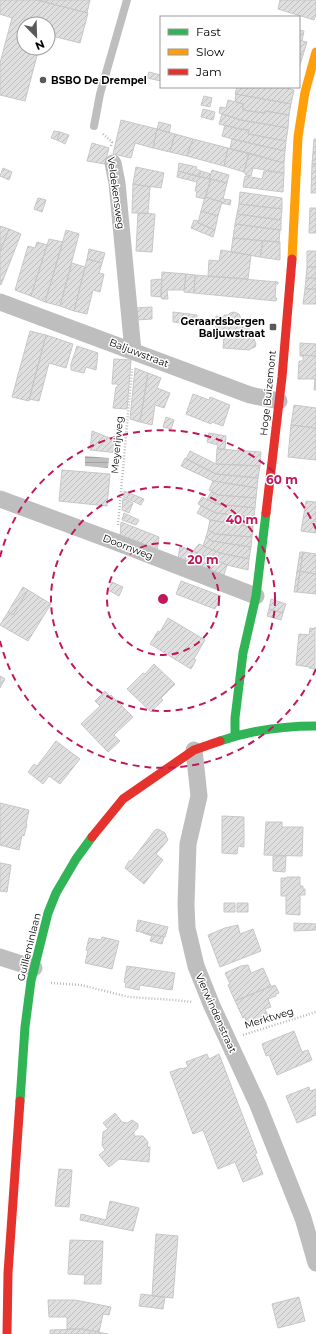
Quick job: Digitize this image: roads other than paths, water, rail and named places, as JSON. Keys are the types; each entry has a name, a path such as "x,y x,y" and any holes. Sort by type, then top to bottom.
{"main road":[{"name":"Hoge Buizemont","path":"235,736 235,718 243,653 256,596 279,401 291,275 298,137 305,92 316,52"},
{"name":"Guilleminlaan","path":"7,1334 8,1273 25,1027 32,975 48,913 56,893 76,859 123,799 194,750 235,736 296,726 316,726"}],"street":[{"name":"Veldekensweg","path":"113,163 117,183 133,351"},
{"name":"Baljuwstraat","path":"0,302 250,395 279,401"},
{"name":"Doornweg","path":"0,499 256,596"},
{"name":"Vierwindenstraat","path":"194,750 199,796 188,844 186,904 187,928 196,966 212,1006 258,1106 303,1218 316,1263"},
{"path":"0,957 32,975"}],"lane":[{"path":"94,126 100,94 128,0"}],"place":[{"name":"BSBO De Drempel","path":"43,80"},
{"name":"Geraardsbergen Baljuwstraat","path":"273,327"}]}
